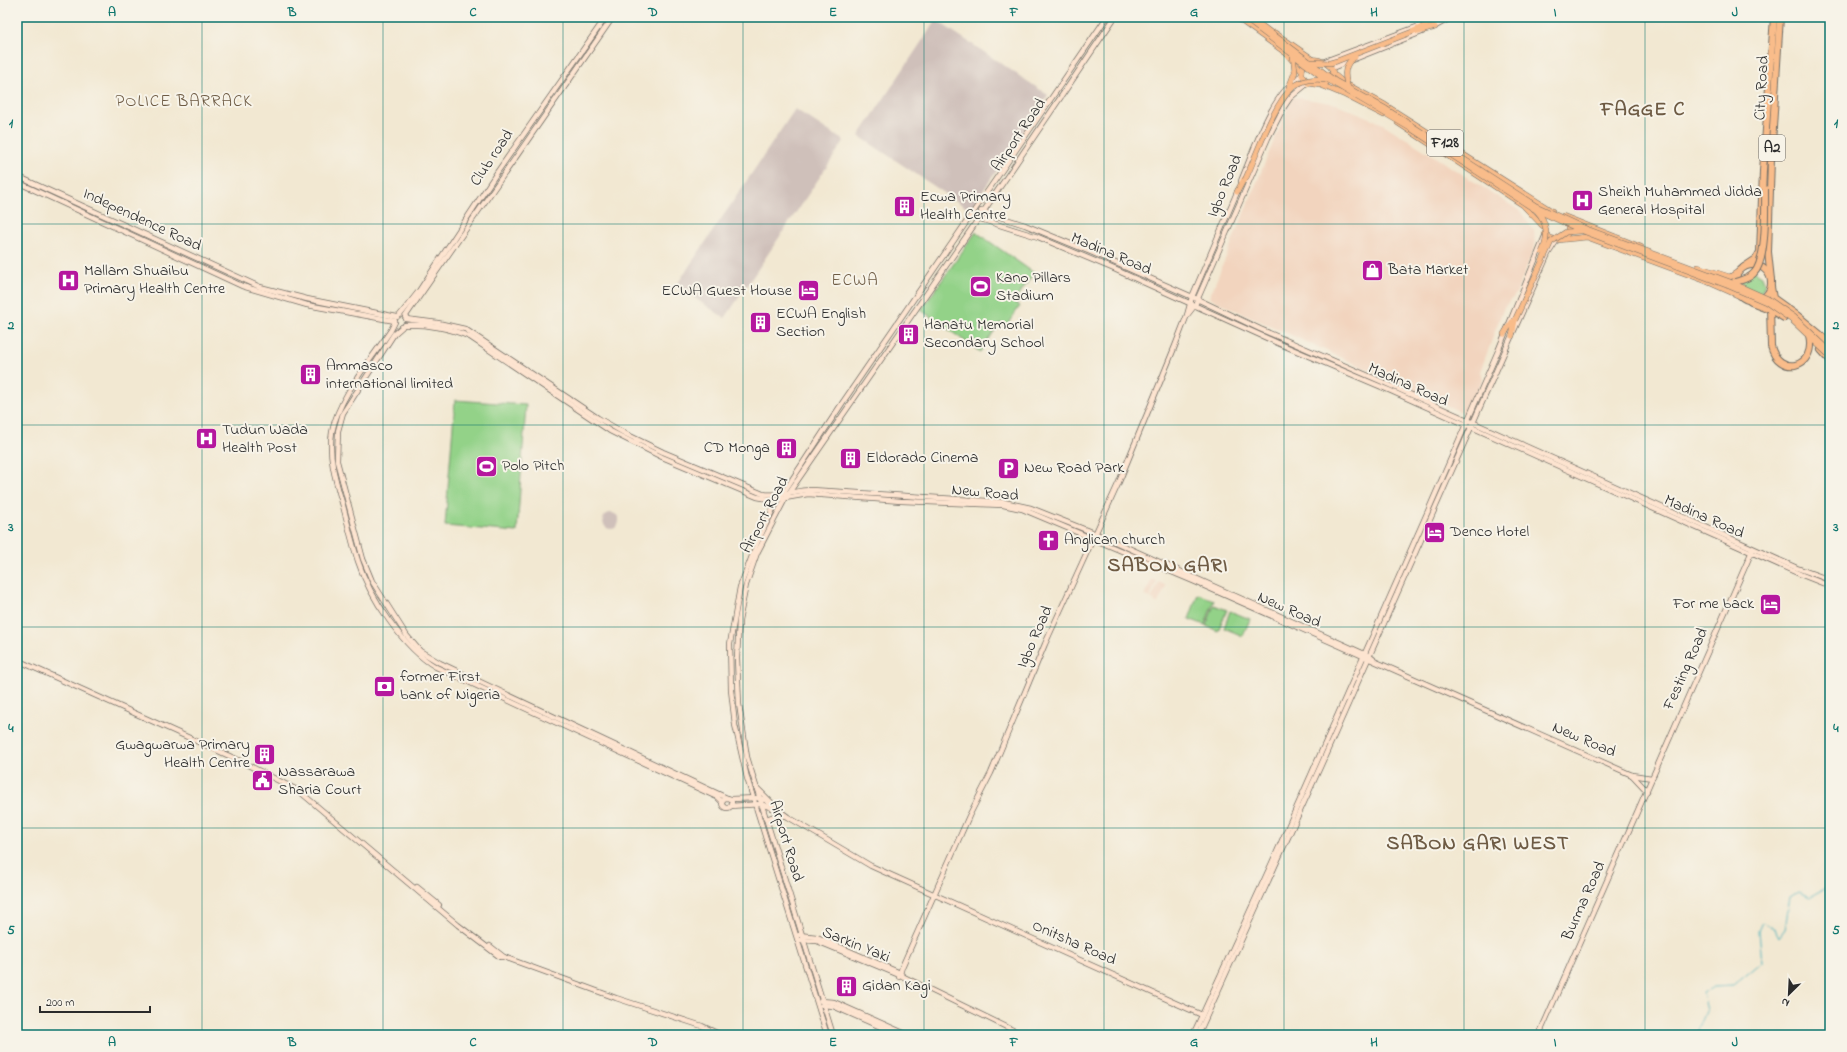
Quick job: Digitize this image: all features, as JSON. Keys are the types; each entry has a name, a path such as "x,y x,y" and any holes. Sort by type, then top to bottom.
{"highway":[{"name":"City Road","path":"1742,269 1756,259 1760,252 1774,17"},
{"name":"City Road","path":"1771,280 1768,252 1771,159 1780,17"},
{"path":"1732,282 1748,278 1754,274 1762,260 1765,189 1764,181"},
{"path":"1770,290 1761,299 1751,301 1744,298 1737,292 1735,285 1736,278 1742,269 1750,265 1761,267 1765,270 1771,280"},
{"name":"A2","path":"1770,290 1771,280"},
{"path":"1770,290 1771,346 1776,357 1783,364 1799,364 1807,358 1810,352 1809,335"},
{"path":"1770,290 1774,298 1798,316 1830,346"},
{"path":"1744,298 1770,309 1795,325 1809,337 1830,360"}],"main road":[{"name":"Club road","path":"400,319 498,171 606,17"},
{"path":"613,17 400,319 337,416 332,432 331,448 334,473 362,572 373,593 407,644 420,657 436,667 717,797 722,802 724,807 758,804 781,812"},
{"name":"Airport Road","path":"833,1035 824,1003 800,937 756,798 735,725 732,697 730,644 740,587 767,521 844,402 1107,17"},
{"name":"Airport Road","path":"789,492 979,218 1114,17"},
{"path":"1236,17 1286,53 1308,83"},
{"path":"1243,17 1327,80 1410,128 1534,209 1583,232 1747,293 1780,311 1809,335 1830,356"},
{"path":"1250,17 1348,88 1412,125 1536,206 1562,219 1732,282 1761,296 1782,308 1810,330 1830,351"},
{"path":"1253,17 1311,61 1330,63 1413,33"},
{"path":"1348,88 1345,75 1350,60 1450,18"},
{"path":"1302,73 1306,62 1325,61 1435,24"},
{"path":"1322,85 1328,82 1332,71 1435,24"},
{"path":"1243,194 1245,180 1274,112 1294,78 1296,68 1293,55"},
{"name":"F128","path":"1325,61 1332,71 1344,83 1385,105 1556,214 1720,275 1730,277 1742,269"},
{"name":"Igbo Road","path":"1192,304 1192,297 1236,192 1276,104 1287,86 1302,73"},
{"path":"1236,192 1245,180 1284,98 1292,88 1304,81 1316,79 1327,80"},
{"name":"Igbo Road","path":"900,975 902,967 935,896 969,816 991,773 1045,644 1119,482 1192,304 1197,299 1243,194 1284,107 1290,98 1308,83"},
{"name":"F128","path":"1308,83 1322,85 1345,95 1394,121 1523,205 1544,226"},
{"name":"Independence Road","path":"17,176 260,287 307,299 400,319"},
{"name":"Independence Road","path":"17,182 242,286 307,305 400,319"},
{"path":"1512,336 1514,320 1544,249 1546,240 1545,225 1534,209"},
{"name":"Madina Road","path":"976,210 983,211 1040,231 1197,299 1260,329 1752,550 1830,580"},
{"path":"1556,214 1546,219 1544,226 1546,234 1550,238 1559,240 1586,237 1706,281 1744,298"},
{"name":"Madina Road","path":"972,216 1038,237 1469,423"},
{"path":"1469,423 1512,336 1548,254 1559,240 1565,237 1570,228 1567,219 1563,216"},
{"path":"1504,334 1514,320 1551,242 1566,232 1583,232"},
{"path":"1193,1035 1368,657 1469,423 1546,234"},
{"path":"400,319 397,326 427,326 461,330"},
{"path":"400,319 404,326"},
{"path":"400,319 461,330 503,354 598,418 626,434 663,452 759,492 783,497"},
{"path":"404,326 394,334 353,391 343,412 338,431 336,451 339,471 367,570 382,598 401,628 414,644 428,656 457,672 729,799 732,803 730,806"},
{"name":"New Road","path":"783,497 789,492 812,490 901,499"},
{"name":"New Road","path":"783,497 808,494 971,501 1014,505 1094,536 1632,775 1652,778"},
{"name":"Airport Road","path":"756,798 755,786 747,757 739,704 737,658 739,621 748,581 758,553 783,497"},
{"name":"Madina Road","path":"1752,550 1808,578 1830,586"},
{"name":"Festing Road","path":"1652,778 1752,550"},
{"path":"733,620 739,621"},
{"path":"17,657 243,760 300,788 460,923 504,957"},
{"path":"17,660 236,759 299,790 458,926 500,956 616,998 702,1026 721,1035"},
{"name":"New Road","path":"1632,775 1647,791"},
{"name":"Burma Road","path":"1539,1035 1652,778"},
{"path":"755,786 781,812"},
{"path":"722,802 724,798 756,798 776,807"},
{"name":"Airport Road","path":"758,804 766,818 827,1035"},
{"name":"Onitsha Road","path":"781,812 863,862 935,896 1202,1015"},
{"path":"766,818 777,815 788,817"},
{"path":"1198,1035 1289,829"},
{"name":"Sarkin Yaki","path":"800,937 817,941 900,975 1023,1035"},
{"path":"818,1003 838,1004 908,1035"},
{"path":"824,1003 899,1035"}],"shaded area":[{"path":"936,20 1048,95 970,210 859,136"},
{"name":"Bata Market","path":"1292,97 1337,104 1383,124 1520,211 1534,231 1535,246 1516,294 1504,307 1480,372 1483,378 1468,415 1209,298"},
{"path":"795,109 844,141 725,318 676,286"},
{"path":"608,513 614,513 619,518 617,527 614,529 608,529 603,524 603,518"},
{"path":"1152,579 1157,581 1150,598 1144,596"},
{"path":"1159,582 1166,586 1158,603 1154,602 1155,599 1151,600"}],"green space":[{"name":"Kano Pillars Stadium","path":"976,232 1034,273 1014,302 1020,306 1006,326 1000,323 980,352 921,310"},
{"path":"1754,271 1762,276 1765,284 1761,293 1756,295 1741,287 1742,278 1745,274"},
{"name":"Polo Pitch","path":"455,400 526,405 517,532 445,526"},
{"path":"1198,594 1214,600 1205,625 1189,619"},
{"path":"1214,605 1227,610 1218,631 1206,626"},
{"path":"1230,611 1250,619 1243,636 1224,628"}],"waterway":[{"path":"1696,1035 1707,1009 1703,994 1714,987 1733,986 1762,962 1759,931 1763,922 1775,929 1779,937 1785,929 1790,897 1798,892 1810,897 1830,886"}],"place":[{"name":"Sheikh Muhammed Jidda General Hospital","path":"1582,201"},
{"name":"Ecwa Primary Health Centre","path":"905,206"},
{"name":"Bata Market","path":"1373,270"},
{"name":"Mallam Shuaibu Primary Health Centre","path":"68,280"},
{"name":"Kano Pillars Stadium","path":"980,287"},
{"name":"ECWA Guest House","path":"808,291"},
{"name":"ECWA English Section","path":"760,323"},
{"name":"Hanatu Memorial Secondary School","path":"908,334"},
{"name":"Ammasco international limited","path":"311,375"},
{"name":"Tudun Wada Health Post","path":"206,439"},
{"name":"CD Monga","path":"786,448"},
{"name":"Eldorado Cinema","path":"851,458"},
{"name":"Polo Pitch","path":"486,466"},
{"name":"New Road Park","path":"1009,468"},
{"name":"Denco Hotel","path":"1434,532"},
{"name":"Anglican church","path":"1049,540"},
{"name":"For me back","path":"1770,604"},
{"name":"former First bank of Nigeria","path":"384,686"},
{"name":"Gwagwarwa Primary Health Centre","path":"265,754"},
{"name":"Nassarawa Sharia Court","path":"262,781"},
{"name":"Gidan Kagi","path":"846,986"}],"district":[{"name":"POLICE BARRACK","path":"184,101"},
{"name":"FAGGE C","path":"1643,110"},
{"name":"ECWA","path":"855,280"},
{"name":"SABON GARI","path":"1168,566"},
{"name":"SABON GARI WEST","path":"1478,844"}]}
